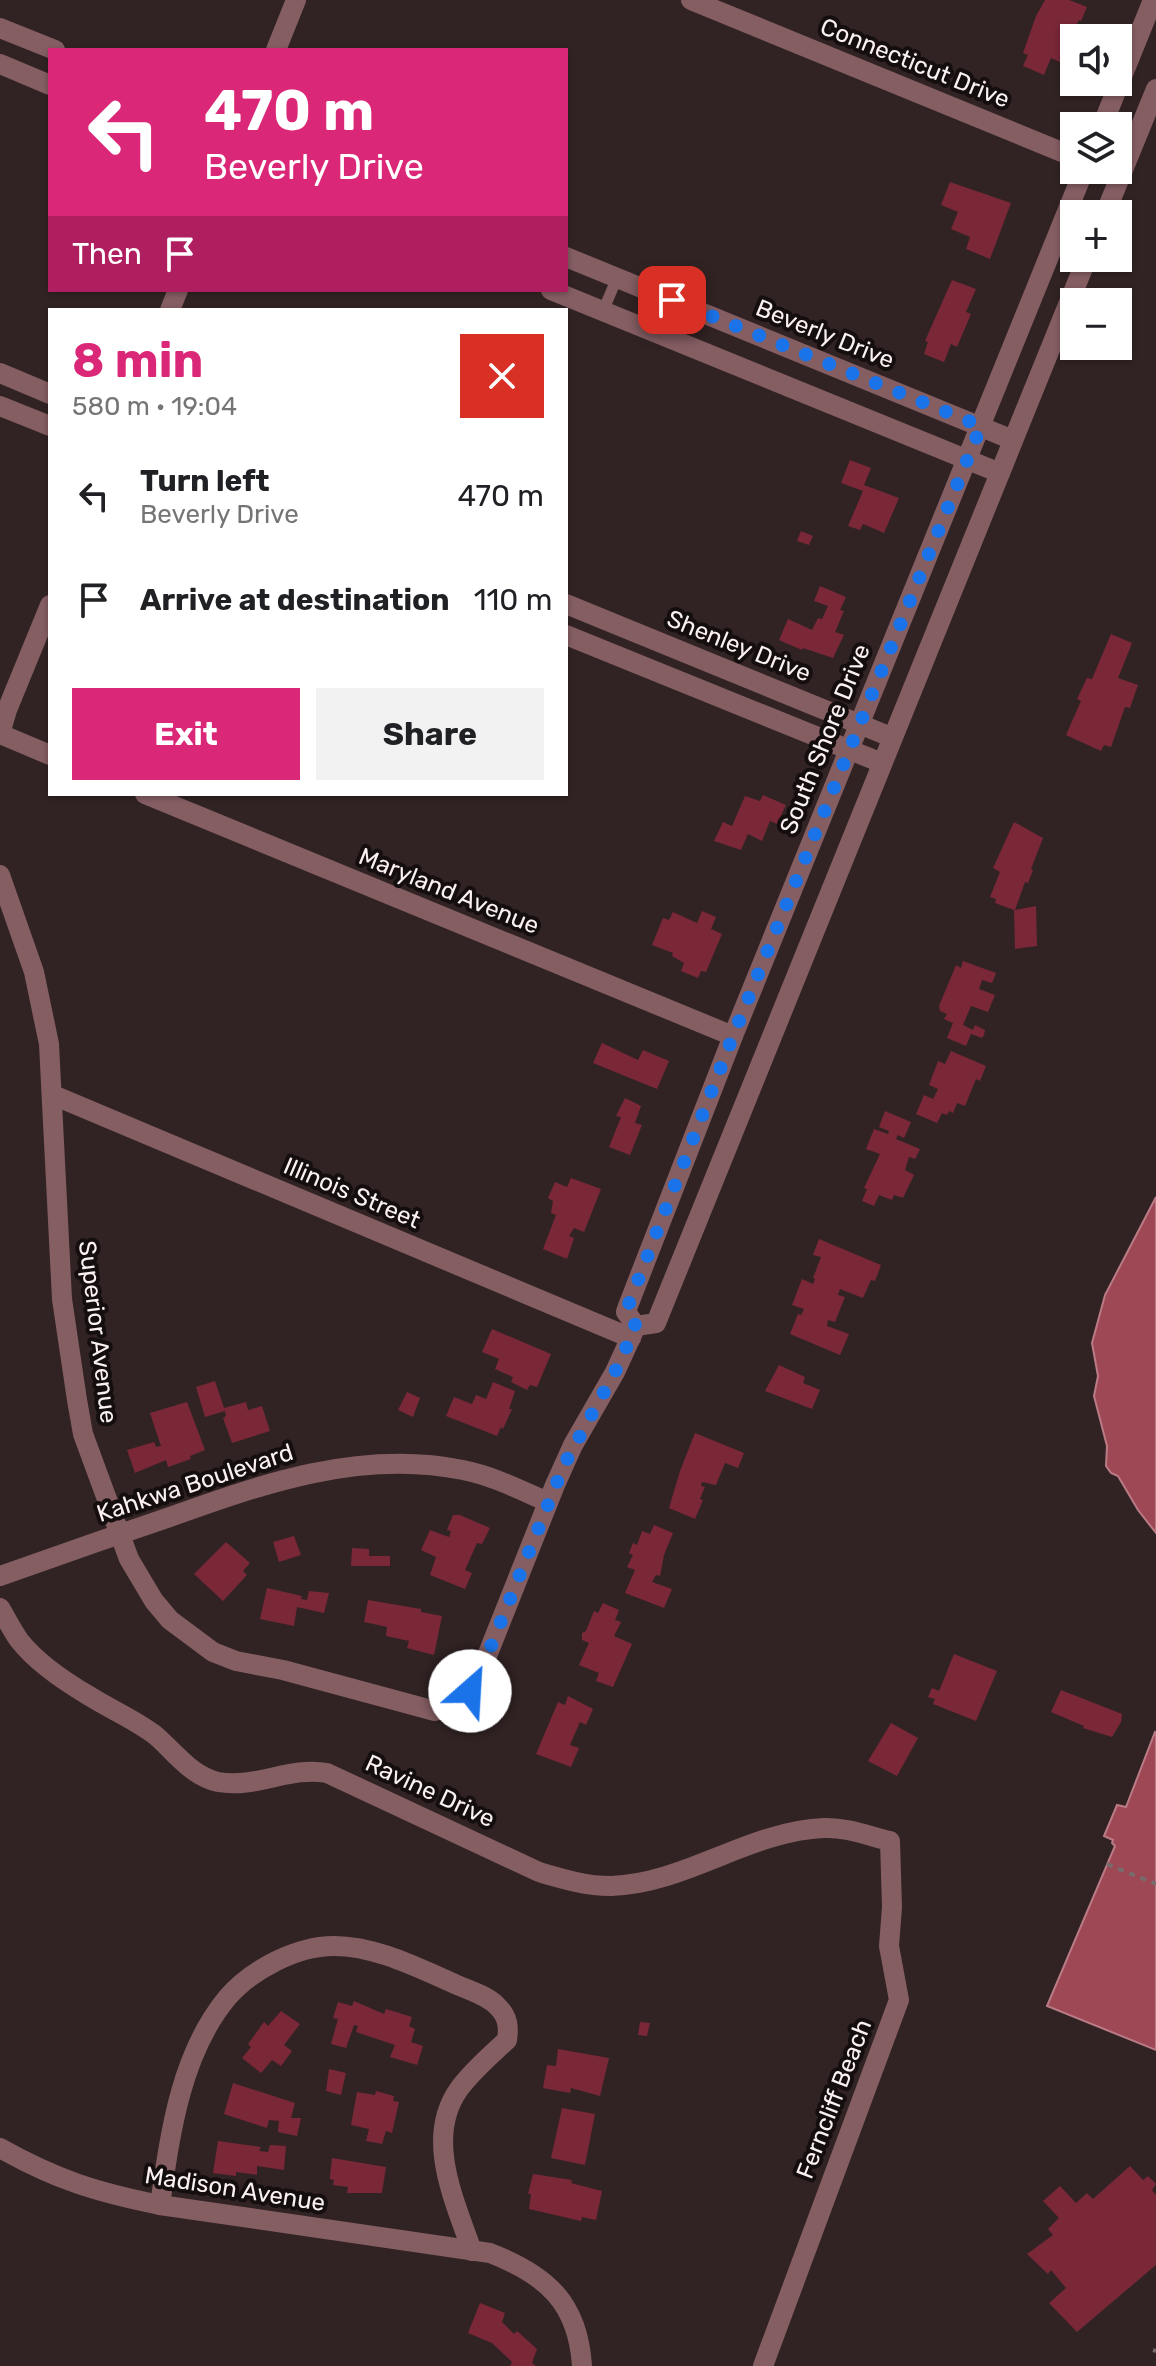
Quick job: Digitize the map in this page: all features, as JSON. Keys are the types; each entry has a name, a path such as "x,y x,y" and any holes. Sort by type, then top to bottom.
{"street":[{"path":"277,48 296,0"},
{"name":"Connecticut Drive","path":"691,0 1060,151"},
{"path":"1108,112 1153,0"},
{"path":"0,28 50,48"},
{"path":"0,64 48,84"},
{"path":"1132,137 1156,89"},
{"name":"South Shore Drive","path":"634,1332 626,1312 733,1036 1078,184"},
{"name":"Beverly Drive","path":"568,258 1013,440"},
{"name":"South Shore Drive","path":"457,1702 470,1691 483,1666 573,1445 600,1402 634,1332 656,1323 1081,272"},
{"path":"556,292 1000,473"},
{"path":"0,373 48,393"},
{"path":"0,406 48,425"},
{"name":"Shenley Drive","path":"568,605 891,737"},
{"path":"48,610 0,734 48,754"},
{"path":"568,636 882,763"},
{"name":"Maryland Avenue","path":"150,796 733,1036"},
{"name":"Superior Avenue","path":"0,875 34,972 49,1044 62,1299 83,1434 129,1559 154,1601 170,1620 213,1652 236,1661 435,1711 457,1702"},
{"name":"Illinois Street","path":"53,1095 634,1332"},
{"name":"Kahkwa Boulevard","path":"0,1576 248,1489 321,1470 350,1466 409,1463 461,1469 489,1476 548,1502"},
{"name":"Ravine Drive","path":"0,1608 19,1640 37,1658 89,1696 145,1729 191,1769 203,1775 216,1781 246,1785 298,1772 327,1773 539,1872 562,1879 586,1885 636,1883 661,1878 775,1837 824,1828 848,1830 890,1841"},
{"name":"Ferncliff Beach","path":"763,2366 899,2000 889,1946 892,1907 890,1841"},
{"path":"160,2205 170,2137 184,2084 207,2026 228,1997 247,1979 309,1949 332,1946 357,1948 428,1971 498,2005 509,2023 507,2040 457,2091 442,2139 445,2166 472,2251"},
{"name":"Madison Avenue","path":"0,2148 67,2182 113,2196 490,2253 518,2263 540,2277 569,2309 581,2340 582,2366"}],"lane":[{"path":"603,311 617,278"}],"path":[{"path":"1107,1864 1156,1884"}],"shaded area":[{"path":"1156,1197 1156,1533 1118,1476 1106,1466 1107,1446 1094,1396 1098,1376 1092,1343 1105,1295"},
{"path":"1155,1732 1156,2050 1047,2006 1115,1846 1113,1840 1104,1836 1117,1805 1126,1807"}],"building":[{"path":"1045,0 1069,0 1087,7 1077,24 1060,24 1060,62 1051,58 1044,75 1023,66 1028,55 1023,53"},
{"path":"950,182 1011,203 990,259 966,249 970,237 951,229 958,212 941,205"},
{"path":"952,280 976,289 966,312 971,314 957,347 951,344 944,362 924,354 928,342 925,341"},
{"path":"850,460 871,468 864,485 899,498 884,533 863,524 860,530 848,526 863,491 841,483"},
{"path":"801,531 813,536 809,545 797,541"},
{"path":"820,586 846,597 835,632 844,635 833,658 779,640 788,619 812,630 818,618 822,619 828,606 814,601"},
{"path":"1111,634 1132,643 1118,678 1138,685 1130,708 1125,707 1111,747 1104,745 1101,751 1066,735 1081,701 1077,699 1087,678 1092,679"},
{"path":"763,795 786,805 777,824 770,821 762,841 748,834 741,850 714,841 723,822 732,826 745,796 760,801"},
{"path":"1014,822 1043,838 1015,910 1036,906 1037,946 1015,949 1014,910 995,903 996,899 990,897 1000,872 993,868"},
{"path":"702,911 716,917 711,929 722,934 706,972 701,971 698,978 681,971 684,963 672,956 673,953 652,945 663,918 669,920 673,912 697,923"},
{"path":"963,961 996,973 992,983 982,980 979,989 995,995 988,1012 971,1006 963,1025 973,1030 975,1025 985,1030 984,1035 982,1038 971,1034 966,1046 947,1038 953,1023 944,1019 947,1014 940,1011 939,1006 956,965 961,968"},
{"path":"602,1043 638,1060 643,1050 669,1061 657,1089 593,1063"},
{"path":"951,1051 986,1066 980,1081 976,1079 965,1106 957,1103 953,1113 942,1113 937,1123 916,1114 924,1095 933,1099 938,1089 929,1085 938,1061 945,1064"},
{"path":"625,1098 641,1106 635,1123 642,1125 630,1155 609,1147 621,1117 616,1116"},
{"path":"885,1111 911,1122 904,1138 898,1135 896,1139 920,1149 915,1159 909,1157 905,1170 914,1175 903,1198 894,1195 892,1200 879,1195 874,1206 862,1201 867,1189 864,1188 880,1154 866,1149 874,1129 888,1134 889,1131 879,1127"},
{"path":"571,1178 601,1189 584,1232 574,1228 569,1236 574,1238 567,1259 543,1249 556,1215 551,1213 553,1201 548,1198 555,1182 567,1187"},
{"path":"819,1239 881,1265 863,1298 840,1289 838,1295 845,1297 835,1322 828,1320 827,1326 849,1334 840,1355 790,1334 798,1314 801,1315 804,1309 792,1305 802,1279 813,1284 815,1279 821,1257 813,1255"},
{"path":"492,1329 551,1354 537,1387 530,1385 527,1390 511,1382 513,1377 495,1369 499,1359 482,1352"},
{"path":"779,1365 805,1377 803,1383 820,1390 812,1409 765,1391"},
{"path":"215,1381 224,1408 246,1402 248,1410 262,1406 270,1431 232,1443 223,1418 225,1411 205,1417 196,1387"},
{"path":"493,1382 515,1391 509,1409 512,1409 497,1436 446,1416 454,1397 472,1404 476,1395 486,1399"},
{"path":"407,1392 420,1398 413,1417 398,1410"},
{"path":"187,1402 205,1450 168,1467 166,1460 135,1473 127,1450 154,1442 156,1447 161,1446 150,1413"},
{"path":"695,1433 744,1453 738,1468 725,1463 716,1485 702,1482 701,1486 705,1487 700,1499 703,1500 695,1519 669,1508"},
{"path":"453,1515 490,1528 482,1544 477,1543 465,1570 472,1573 465,1589 430,1575 436,1557 421,1550 430,1530 449,1537 451,1531 447,1530"},
{"path":"654,1525 673,1533 660,1576 656,1575 652,1582 672,1589 664,1608 625,1593 635,1570 627,1567 633,1555 629,1553 633,1543 637,1545 642,1531 650,1534"},
{"path":"294,1536 301,1555 279,1562 273,1542"},
{"path":"226,1542 250,1563 243,1571 247,1575 223,1601 194,1574"},
{"path":"352,1548 369,1549 369,1556 390,1556 390,1566 351,1566"},
{"path":"267,1588 307,1600 309,1591 329,1593 324,1613 297,1607 294,1626 260,1619"},
{"path":"368,1600 421,1609 421,1612 442,1616 434,1655 407,1648 409,1641 386,1636 387,1627 364,1622"},
{"path":"603,1603 619,1610 615,1620 621,1622 614,1636 632,1644 613,1687 596,1681 599,1673 579,1665 589,1643 582,1640 582,1633 586,1631 594,1611 598,1613"},
{"path":"954,1654 997,1671 976,1721 933,1704 935,1699 928,1697 932,1688 939,1691"},
{"path":"1061,1690 1122,1714 1112,1737 1083,1728 1051,1712"},
{"path":"568,1696 593,1709 586,1725 580,1722 570,1745 579,1748 571,1767 536,1754 558,1702 565,1705"},
{"path":"891,1723 918,1738 897,1776 868,1761"},
{"path":"354,2001 384,2014 386,2009 412,2017 409,2026 415,2029 411,2042 423,2046 417,2065 390,2057 395,2045 356,2032 358,2026 354,2025 346,2048 331,2044 338,2019 333,2018 338,2002 352,2006"},
{"path":"281,2011 300,2024 284,2045 292,2051 281,2066 272,2060 261,2073 242,2058 264,2022 268,2026"},
{"path":"640,2022 650,2023 647,2036 638,2035"},
{"path":"558,2049 609,2058 600,2096 571,2088 570,2093 543,2088 547,2065 556,2066"},
{"path":"329,2069 346,2073 341,2095 326,2091"},
{"path":"233,2083 295,2103 291,2118 301,2118 297,2136 278,2132 279,2121 269,2120 267,2128 224,2114"},
{"path":"376,2091 394,2096 393,2101 399,2102 392,2133 386,2131 382,2144 366,2141 369,2129 351,2125 357,2092 375,2095"},
{"path":"562,2108 595,2114 585,2165 551,2158"},
{"path":"218,2141 261,2147 259,2151 268,2152 270,2145 286,2146 284,2170 257,2166 257,2175 213,2173"},
{"path":"332,2158 386,2167 382,2193 347,2193 348,2187 333,2185 334,2180 330,2179"},
{"path":"1130,2166 1143,2180 1148,2176 1156,2184 1152,2190 1156,2195 1156,2265 1077,2332 1049,2303 1066,2288 1051,2270 1048,2274 1027,2254 1053,2235 1048,2229 1059,2218 1043,2201 1060,2186 1076,2203 1087,2193 1093,2199"},
{"path":"533,2174 572,2180 571,2183 602,2191 596,2220 582,2217 581,2221 529,2209 531,2194 528,2194"},
{"path":"480,2303 505,2313 502,2322 537,2349 532,2363 536,2366 510,2366 512,2362 492,2343 468,2333"}],"route":[{"path":"470,1691 573,1445 594,1412 636,1326 626,1312 628,1306 733,1036 981,426 672,300"}]}
